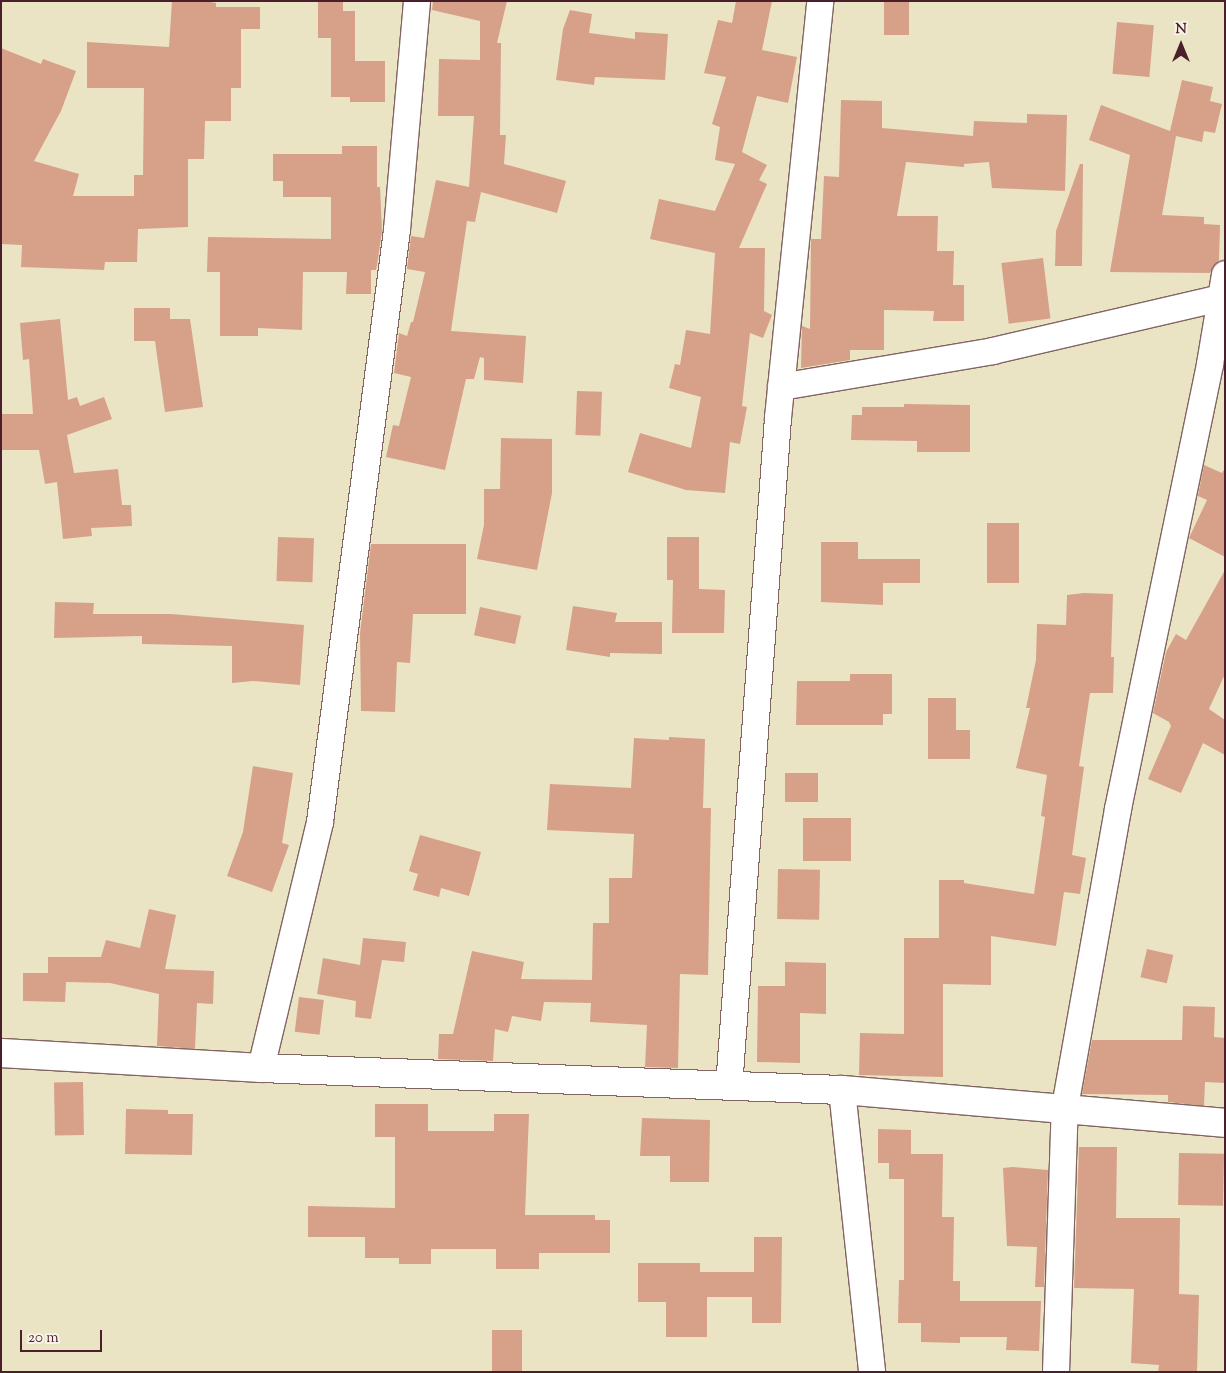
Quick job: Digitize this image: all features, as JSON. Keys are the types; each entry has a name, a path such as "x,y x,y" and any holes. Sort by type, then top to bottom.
{"street":[{"path":"261,1068 320,822 397,230 417,1"},
{"path":"729,1087 781,387 820,1"},
{"path":"781,387 993,351 1223,290 1218,368 1118,809 1066,1107 1056,1372"},
{"path":"1,1053 261,1068 842,1090 1066,1107 1225,1123"},
{"path":"842,1090 872,1372"}],"building":[{"path":"172,1 204,1 216,3 216,7 260,7 260,29 241,29 241,88 231,88 231,121 205,121 204,159 188,159 188,227 138,229 137,262 105,262 104,270 21,267 22,245 1,244 1,48 41,64 43,59 76,71 61,111 34,161 79,174 73,196 134,196 134,175 143,175 144,88 87,88 87,42 169,47"},
{"path":"318,1 343,2 343,11 355,11 355,61 385,61 385,102 350,102 350,97 331,97 331,38 318,38"},
{"path":"433,1 507,1 497,43 501,43 500,135 506,135 504,164 566,181 557,213 481,192 475,222 467,221 451,331 526,336 523,383 484,380 484,358 480,357 474,379 466,379 445,470 386,457 393,425 399,426 411,377 394,373 399,333 407,336 411,322 413,322 425,272 407,269 411,236 424,238 436,180 469,187 474,116 438,116 439,59 480,60 480,21 432,10"},
{"path":"736,1 772,1 762,50 797,57 788,103 757,96 742,152 767,165 759,180 767,184 739,248 765,248 764,311 772,315 763,338 750,333 742,406 747,407 740,444 730,442 725,493 686,490 628,472 640,433 691,448 701,397 669,388 675,364 680,365 686,330 710,334 715,253 650,239 659,199 715,211 735,164 715,160 720,127 712,124 726,77 704,73 718,20 732,23"},
{"path":"884,1 909,1 909,35 884,35"},
{"path":"570,10 592,14 589,33 635,39 635,32 668,34 665,80 595,77 594,85 556,80 563,29"},
{"path":"1117,22 1154,25 1149,77 1112,74"},
{"path":"1182,80 1213,87 1210,101 1222,104 1215,133 1204,131 1202,142 1176,136 1162,215 1204,217 1204,224 1220,225 1219,260 1210,273 1110,272 1130,155 1089,140 1101,105 1170,131"},
{"path":"841,100 882,101 882,128 973,136 974,121 1027,123 1027,114 1067,115 1065,191 992,188 989,162 964,164 964,167 906,162 897,216 938,216 937,251 954,251 953,285 964,285 964,321 933,321 934,311 884,310 884,350 850,350 850,360 801,368 802,326 810,329 811,239 821,239 824,176 839,177"},
{"path":"342,146 377,146 377,187 380,187 382,231 376,270 371,270 371,294 346,294 347,272 303,272 302,330 258,328 258,336 220,336 220,272 207,272 208,237 331,239 331,197 283,197 283,181 273,181 273,154 342,154"},
{"path":"1080,164 1083,164 1082,266 1055,266 1056,231"},
{"path":"1043,258 1050,319 1009,324 1001,263"},
{"path":"134,308 170,308 170,319 190,319 203,407 165,412 155,341 134,341"},
{"path":"60,319 68,400 77,397 80,406 104,397 112,419 67,435 74,473 118,469 122,505 131,505 132,526 91,528 92,536 63,539 57,482 45,484 39,450 1,450 1,414 33,414 29,359 23,360 20,323"},
{"path":"577,391 602,392 600,436 575,435"},
{"path":"904,404 970,405 970,452 917,452 917,441 851,440 852,415 862,415 862,407 904,407"},
{"path":"501,438 552,439 552,493 537,570 477,559 484,525 484,489 500,489"},
{"path":"1204,465 1222,473 1225,468 1225,557 1189,538 1207,500 1198,496"},
{"path":"987,523 1019,523 1019,583 987,583"},
{"path":"278,537 314,538 312,582 276,581"},
{"path":"667,537 699,537 699,589 725,590 724,633 672,633 673,580 667,580"},
{"path":"821,542 858,542 858,559 920,559 920,583 883,583 883,605 821,602"},
{"path":"371,544 466,544 466,614 413,614 410,663 397,662 395,712 361,711 360,633"},
{"path":"1225,570 1225,674 1209,709 1225,720 1225,755 1203,743 1181,793 1148,779 1171,726 1169,722 1153,713 1166,652 1176,634 1186,640"},
{"path":"1084,593 1113,594 1111,657 1114,657 1113,693 1090,693 1079,766 1084,767 1072,855 1086,858 1080,894 1064,892 1056,946 991,936 991,985 943,984 943,1077 859,1075 860,1033 904,1034 904,938 939,938 939,880 964,880 964,883 1034,894 1045,817 1041,816 1047,775 1016,768 1030,708 1026,708 1036,660 1037,624 1066,625 1067,595"},
{"path":"55,602 94,603 93,614 171,614 304,625 300,685 253,681 232,683 232,646 142,644 142,636 54,638"},
{"path":"573,606 617,613 615,622 662,622 662,654 610,653 610,657 566,650"},
{"path":"480,607 521,616 515,644 474,635"},
{"path":"850,674 892,674 892,714 883,714 883,725 796,725 797,681 850,681"},
{"path":"928,698 956,698 956,730 970,730 970,759 928,759"},
{"path":"669,737 705,739 703,808 711,808 708,975 680,974 678,1068 645,1067 647,1025 590,1022 591,1003 544,1002 541,1021 512,1016 508,1032 495,1029 493,1061 438,1059 439,1034 453,1034 472,951 524,962 521,979 592,980 593,923 609,923 609,878 632,878 634,834 547,830 550,784 631,788 634,738 669,740"},
{"path":"253,766 293,773 282,843 289,845 272,892 227,876 243,832"},
{"path":"785,773 818,773 818,802 785,802"},
{"path":"803,818 851,818 851,861 803,861"},
{"path":"420,835 481,852 469,896 441,888 439,897 413,890 418,874 409,871"},
{"path":"778,869 820,870 819,920 777,919"},
{"path":"149,909 176,915 165,969 214,971 213,1004 197,1003 195,1049 157,1046 159,994 110,983 66,982 65,1002 23,1001 23,973 48,973 48,957 101,957 106,940 140,948"},
{"path":"363,938 406,942 404,962 382,960 371,1019 355,1017 356,1001 317,994 323,958 360,965"},
{"path":"1147,949 1173,955 1167,983 1140,977"},
{"path":"785,962 826,963 826,1014 800,1013 800,1063 757,1062 758,986 785,986"},
{"path":"299,997 324,1000 320,1035 295,1032"},
{"path":"1183,1006 1215,1007 1214,1037 1225,1038 1225,1083 1205,1082 1204,1106 1168,1102 1168,1095 1082,1094 1092,1040 1182,1040"},
{"path":"83,1082 84,1135 55,1135 54,1083"},
{"path":"375,1104 428,1104 428,1131 494,1131 494,1114 529,1114 525,1215 595,1215 595,1220 610,1220 610,1253 539,1253 539,1269 496,1269 496,1249 431,1249 431,1264 399,1264 399,1258 365,1258 365,1237 308,1237 308,1206 395,1208 395,1137 375,1137"},
{"path":"126,1109 168,1110 168,1114 193,1114 192,1155 125,1154"},
{"path":"642,1118 710,1120 709,1182 670,1182 670,1156 640,1156"},
{"path":"878,1129 911,1130 911,1154 943,1154 942,1217 954,1217 953,1281 960,1281 960,1301 1041,1301 1039,1351 1006,1350 1007,1337 960,1337 960,1343 921,1342 921,1323 898,1323 899,1280 904,1280 904,1179 889,1179 889,1163 878,1163"},
{"path":"1079,1147 1117,1147 1116,1218 1180,1218 1179,1294 1199,1295 1197,1372 1158,1372 1159,1365 1131,1363 1134,1289 1074,1288"},
{"path":"1179,1153 1224,1154 1223,1206 1178,1205"},
{"path":"1003,1168 1048,1170 1044,1287 1035,1287 1037,1247 1007,1246"},
{"path":"754,1237 782,1237 781,1323 752,1323 752,1297 707,1297 707,1337 666,1337 666,1302 638,1302 638,1263 700,1263 700,1272 754,1272"},
{"path":"492,1330 522,1330 522,1372 492,1372"}]}
